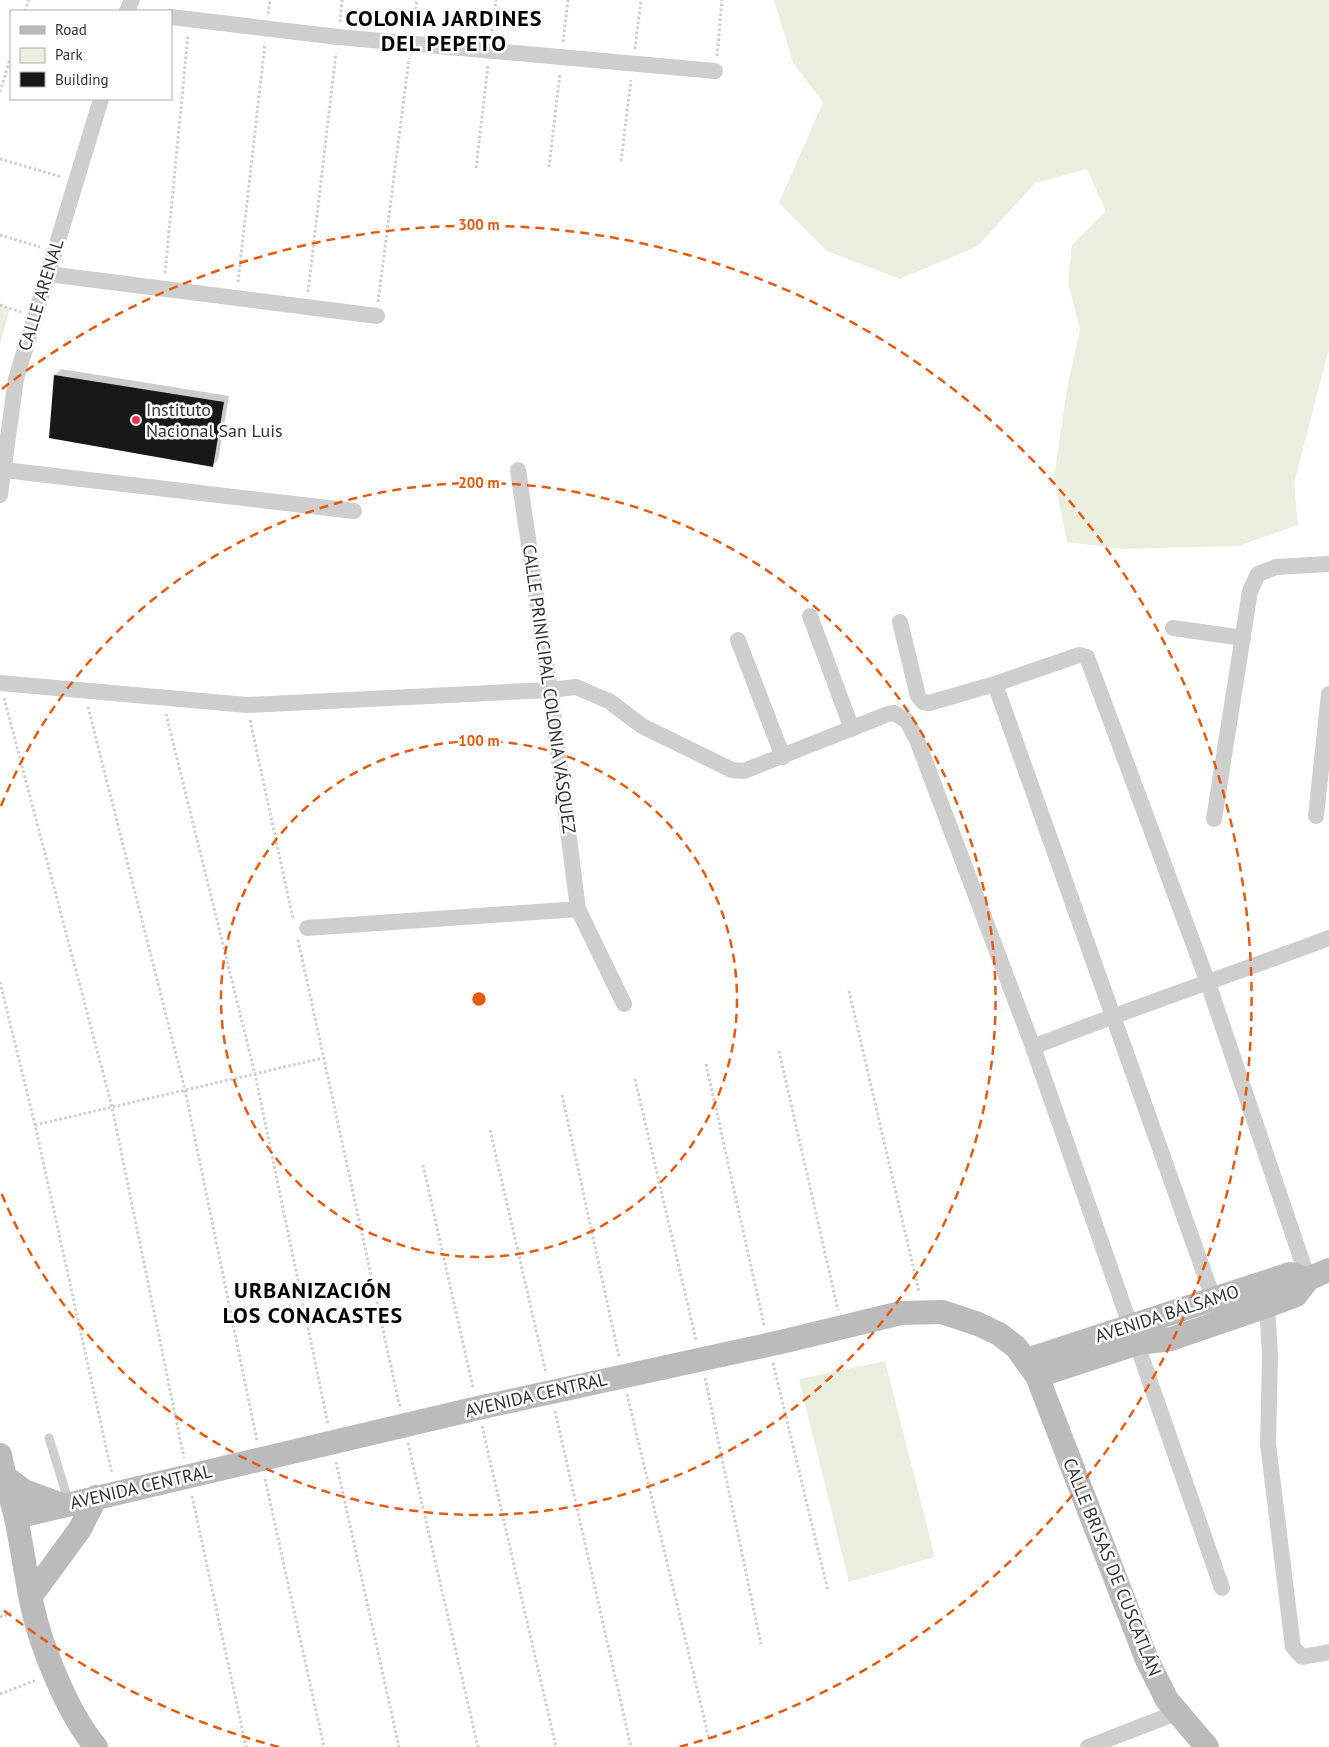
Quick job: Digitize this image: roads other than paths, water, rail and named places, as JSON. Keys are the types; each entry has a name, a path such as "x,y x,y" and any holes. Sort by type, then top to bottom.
{"street":[{"path":"172,17 338,37 715,71"},
{"name":"CALLE ARENAL","path":"0,495 4,470 8,380 48,274 100,100"},
{"path":"48,274 376,316"},
{"path":"4,470 354,511"},
{"name":"CALLE PRINICIPAL COLONIA VÁSQUEZ","path":"518,470 550,690 578,909 624,1004"},
{"path":"1214,820 1250,591 1258,574 1276,567 1329,564"},
{"path":"810,616 852,729"},
{"path":"900,622 918,696 923,702 929,703 995,684 1079,655 1087,657 1318,1274"},
{"path":"1173,628 1243,638"},
{"path":"738,640 783,757"},
{"path":"995,684 1114,1015 1221,1323"},
{"path":"1,688 84,690 247,705 550,690 576,687 608,701 642,726 732,770 744,771 894,713 907,721 917,740 1034,1047 1222,1588"},
{"path":"1316,816 1329,694"},
{"path":"907,721 923,702"},
{"path":"299,929 578,909"},
{"path":"1034,1047 1114,1015 1208,983 1329,938"},
{"name":"AVENIDA BÁLSAMO","path":"1032,1368 1135,1335 1214,1300 1290,1274 1318,1274"},
{"name":"AVENIDA BÁLSAMO","path":"1135,1335 1171,1339 1221,1323 1296,1295 1318,1274"},
{"path":"1267,1306 1270,1354 1268,1444 1293,1647 1302,1657 1329,1652"},
{"name":"AVENIDA CENTRAL","path":"16,1517 404,1425 701,1358 768,1345 901,1313 942,1312 978,1324 999,1334 1016,1347 1032,1368"},
{"name":"CALLE BRISAS DE CUSCATLÁN","path":"1032,1368 1147,1660 1167,1700 1176,1713 1207,1747"},
{"path":"2,1466 24,1491 66,1504"},
{"path":"2,1466 16,1517 31,1596 55,1673 75,1715 96,1747"},
{"path":"31,1596 106,1496"},
{"path":"1088,1747 1176,1713"}],"lane":[{"path":"50,1438 66,1504"}],"place":[{"name":"Instituto Nacional San Luis","path":"136,420"}],"district":[{"name":"COLONIA JARDINES DEL PEPETO","path":"444,30"},
{"name":"URBANIZACIÓN LOS CONACASTES","path":"313,1302"}]}
